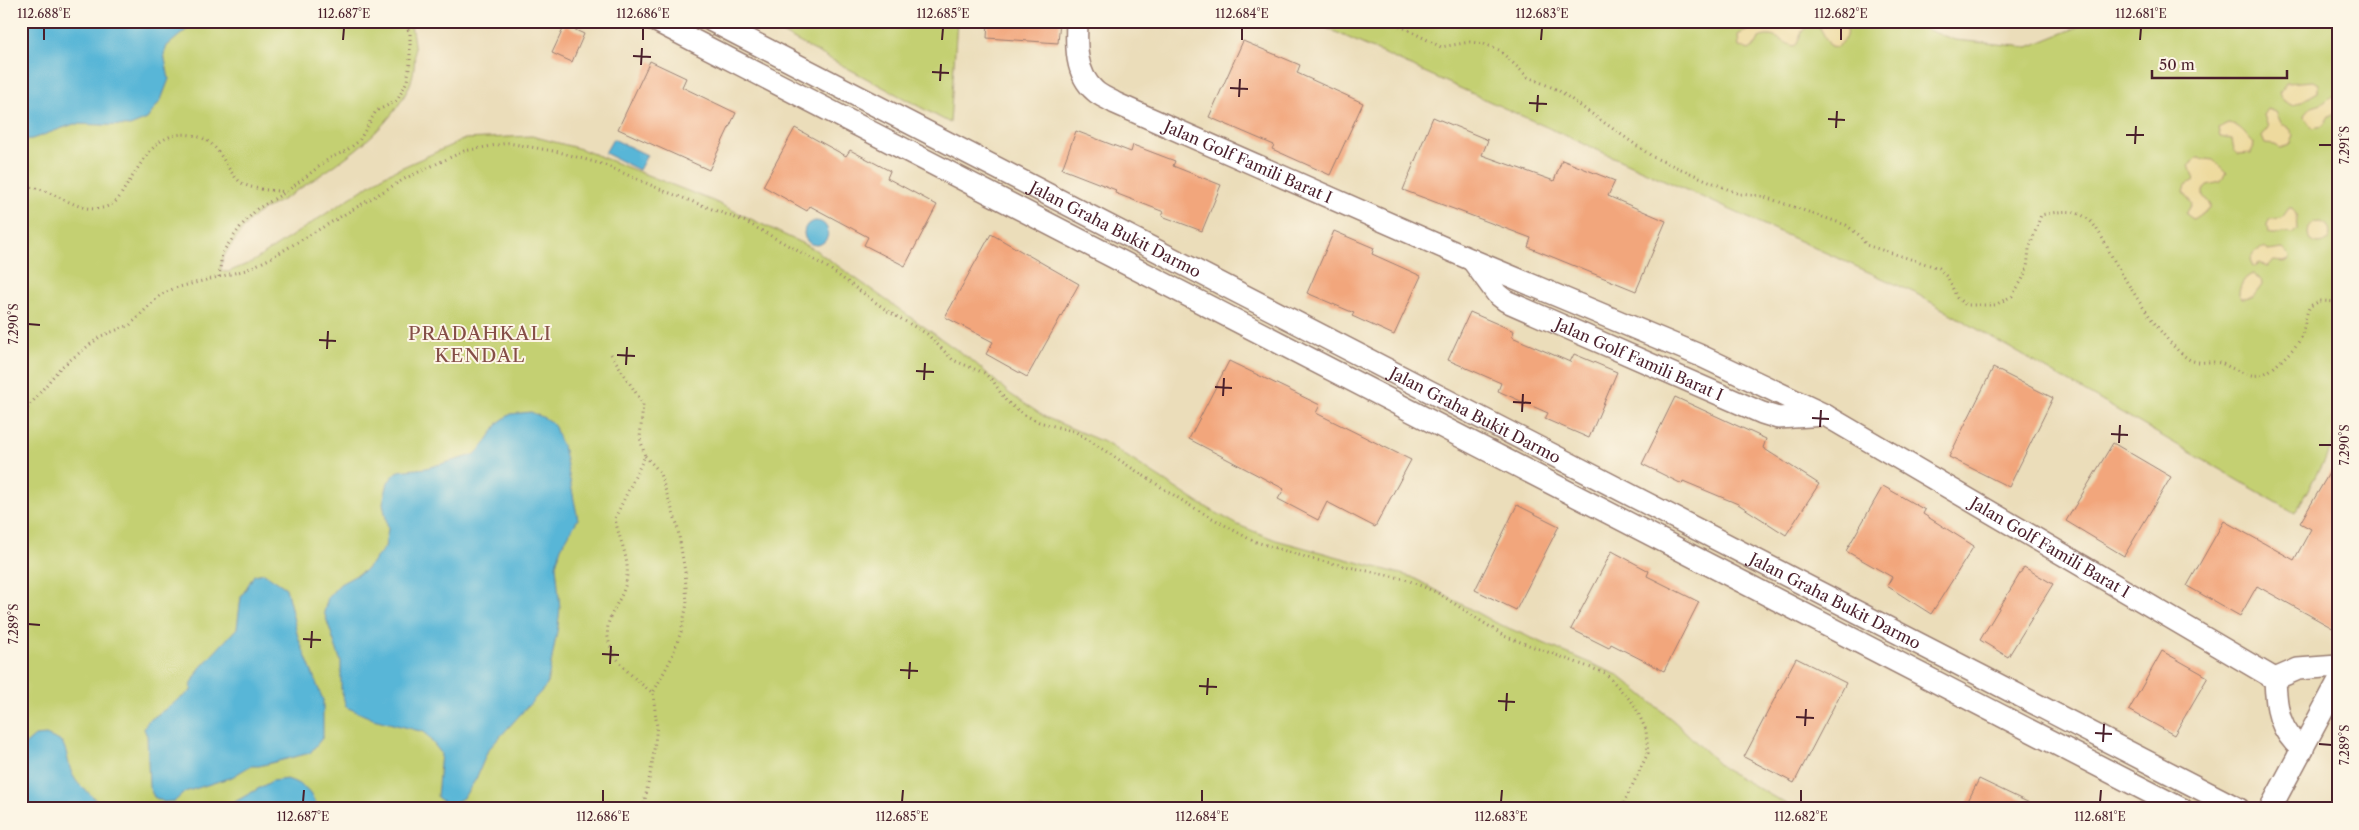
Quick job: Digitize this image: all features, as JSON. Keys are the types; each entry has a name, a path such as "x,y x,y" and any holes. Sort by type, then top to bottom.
{"street":[{"name":"Jalan Graha Bukit Darmo","path":"656,21 2182,809"},
{"name":"Jalan Graha Bukit Darmo","path":"712,21 2239,809"},
{"name":"Jalan Golf Famili Barat I","path":"1077,21 1076,53 1085,79 1095,91 1115,103 1472,260 1699,355 1825,415 2275,679"},
{"path":"2303,750 2290,740 2284,730 2278,713 2275,679 2298,669 2338,666"},
{"path":"2270,809 2338,682"}],"path":[{"path":"219,277 222,252 241,226 257,209 286,192 330,158 346,151 359,141 376,111 397,101 407,81 410,63 410,33 402,21"},
{"path":"1391,21 1441,47 1470,42 1484,44 1499,50 1528,77 1558,90 1653,158 1739,194 1762,196 1846,225 1859,235 1866,245 1939,268 1948,278 1957,298 1966,305 1995,305 2012,296 2028,268 2029,249 2041,215 2069,210 2087,217 2101,236 2130,288 2158,326 2188,359 2201,363 2220,363 2247,375 2261,376 2272,370 2296,347 2302,335 2305,317 2310,306 2320,301 2338,302"},
{"path":"21,187 48,192 81,208 97,210 116,202 147,152 162,140 179,134 193,135 211,143 224,158 239,181 251,186 286,192"},
{"path":"21,416 60,368 100,336 130,325 160,295 175,288 246,270 269,260 406,178 464,151 508,143 559,152 605,165 662,190 746,222 788,243 827,267 889,312 927,334 953,360 984,373 993,381 1006,401 1023,414 1039,422 1076,432 1188,505 1253,541 1320,561 1405,579 1438,593 1504,636 1605,672 1634,704 1646,730 1648,753 1621,809"},
{"path":"611,354 642,404 640,438 645,456 659,471 677,524 685,572 687,604 682,632 671,659 653,693 657,727 643,809"},
{"path":"645,456 615,518 626,556 627,575 623,594 609,619 609,638 617,659 628,674 653,693"}],"green space":[{"path":"21,21 410,21 414,47 413,73 408,89 398,106 371,137 355,150 321,175 253,217 226,252 221,271 228,272 252,262 385,175 465,139 532,136 581,149 713,201 814,249 974,362 1010,394 1045,417 1106,443 1197,502 1238,525 1276,540 1412,577 1492,621 1620,676 1676,723 1724,769 1795,809 21,809"},
{"path":"779,21 957,21 950,123 780,32"},
{"path":"1311,21 1904,21 1955,40 2028,47 2093,21 2338,21 2338,435 2295,513 1915,293"}],"sand":[{"path":"1765,21 1779,21 1787,26 1792,21 1811,21 1801,33 1797,44 1794,46 1778,38 1764,36 1759,38 1756,45 1749,50 1739,46 1738,35"},
{"path":"1820,21 1838,21 1846,28 1845,39 1842,43 1837,47 1830,46 1820,28"},
{"path":"2313,81 2318,84 2318,92 2293,106 2284,101 2279,93 2286,83"},
{"path":"2332,96 2338,96 2338,111 2329,116 2323,126 2312,128 2304,116 2307,110"},
{"path":"2268,109 2276,112 2281,123 2290,129 2294,136 2290,145 2280,148 2275,145 2265,144 2262,137 2268,127 2264,115"},
{"path":"2228,123 2240,128 2254,143 2251,153 2238,154 2234,150 2232,139 2220,137 2218,128"},
{"path":"2197,158 2213,160 2226,172 2221,182 2207,185 2203,190 2203,196 2210,204 2210,208 2193,219 2186,214 2192,204 2184,191 2186,185 2194,180 2189,165"},
{"path":"2289,208 2292,208 2296,214 2297,230 2292,234 2268,233 2267,224 2270,219 2282,218"},
{"path":"2319,222 2327,225 2330,233 2327,241 2319,244 2311,241 2308,233 2311,225"},
{"path":"2263,248 2268,251 2283,249 2290,256 2289,260 2284,262 2274,261 2267,266 2260,263 2253,267 2251,263 2253,256 2258,250"},
{"path":"2253,274 2261,279 2262,285 2253,297 2242,298 2239,295 2241,285 2247,277"}],"water":[{"path":"21,21 197,21 167,46 164,54 169,79 161,100 147,119 130,126 74,124 32,139 22,140"},
{"path":"613,139 647,155 639,170 605,153"},
{"path":"811,221 821,221 828,228 828,238 821,245 811,245 804,238 804,228"},
{"path":"531,412 547,420 555,427 563,446 578,519 561,548 556,565 560,608 547,685 488,750 476,779 464,797 453,804 445,803 437,797 441,753 424,732 373,719 346,707 341,689 341,662 324,612 328,597 340,584 366,570 385,547 388,529 383,503 388,482 398,471 426,468 474,455 484,445 499,422 511,414"},
{"path":"264,573 286,588 298,637 323,700 323,737 310,753 259,766 250,766 232,777 185,792 175,801 164,802 154,797 149,787 147,736 144,729 147,722 191,691 192,683 200,668 237,628 241,597 254,575"},
{"path":"46,735 62,742 72,774 95,800 98,809 21,809 21,748 35,736"},
{"path":"287,779 307,790 318,809 222,809 272,781"}],"building":[{"path":"988,21 1060,21 1058,43 987,38"},
{"path":"565,25 584,34 572,62 552,53"},
{"path":"1243,41 1300,65 1297,73 1363,103 1330,175 1272,149 1274,145 1209,117"},
{"path":"650,61 686,78 682,87 736,113 709,170 618,129"},
{"path":"1433,117 1488,140 1482,155 1554,181 1562,160 1615,181 1608,196 1666,221 1636,291 1528,247 1531,238 1403,190"},
{"path":"795,128 846,156 850,150 890,171 887,178 937,205 905,266 864,245 868,237 810,206 807,211 763,186"},
{"path":"1076,131 1131,152 1133,145 1175,161 1173,166 1221,185 1202,231 1162,216 1164,212 1115,193 1116,190 1062,169"},
{"path":"1334,231 1374,248 1372,254 1421,276 1394,335 1352,316 1354,313 1307,293"},
{"path":"991,234 1079,284 1027,377 986,354 993,342 945,317"},
{"path":"1470,312 1514,331 1512,337 1570,362 1574,354 1617,372 1589,438 1545,419 1548,413 1498,391 1501,383 1448,360"},
{"path":"1229,361 1320,405 1316,413 1411,460 1375,527 1327,502 1318,520 1278,499 1284,489 1189,439"},
{"path":"1993,368 2053,398 2009,487 1949,457"},
{"path":"1675,397 1766,439 1763,448 1819,484 1786,535 1738,504 1683,481 1682,484 1642,464"},
{"path":"2113,443 2171,477 2124,556 2066,521"},
{"path":"2338,458 2338,631 2257,586 2240,616 2187,586 2224,521 2294,560 2311,529 2300,523"},
{"path":"1883,486 1925,510 1923,514 1974,546 1931,614 1887,586 1892,577 1846,551"},
{"path":"1517,505 1559,526 1516,610 1475,590"},
{"path":"1612,551 1649,571 1647,576 1699,602 1664,671 1611,644 1609,648 1571,629"},
{"path":"2024,567 2053,584 2008,657 1980,640"},
{"path":"2162,651 2208,677 2174,735 2129,710"},
{"path":"1796,658 1846,683 1794,783 1744,757"},
{"path":"1979,779 2042,809 1964,809"}],"district":[{"name":"PRADAHKALI KENDAL","path":"480,344"}]}
